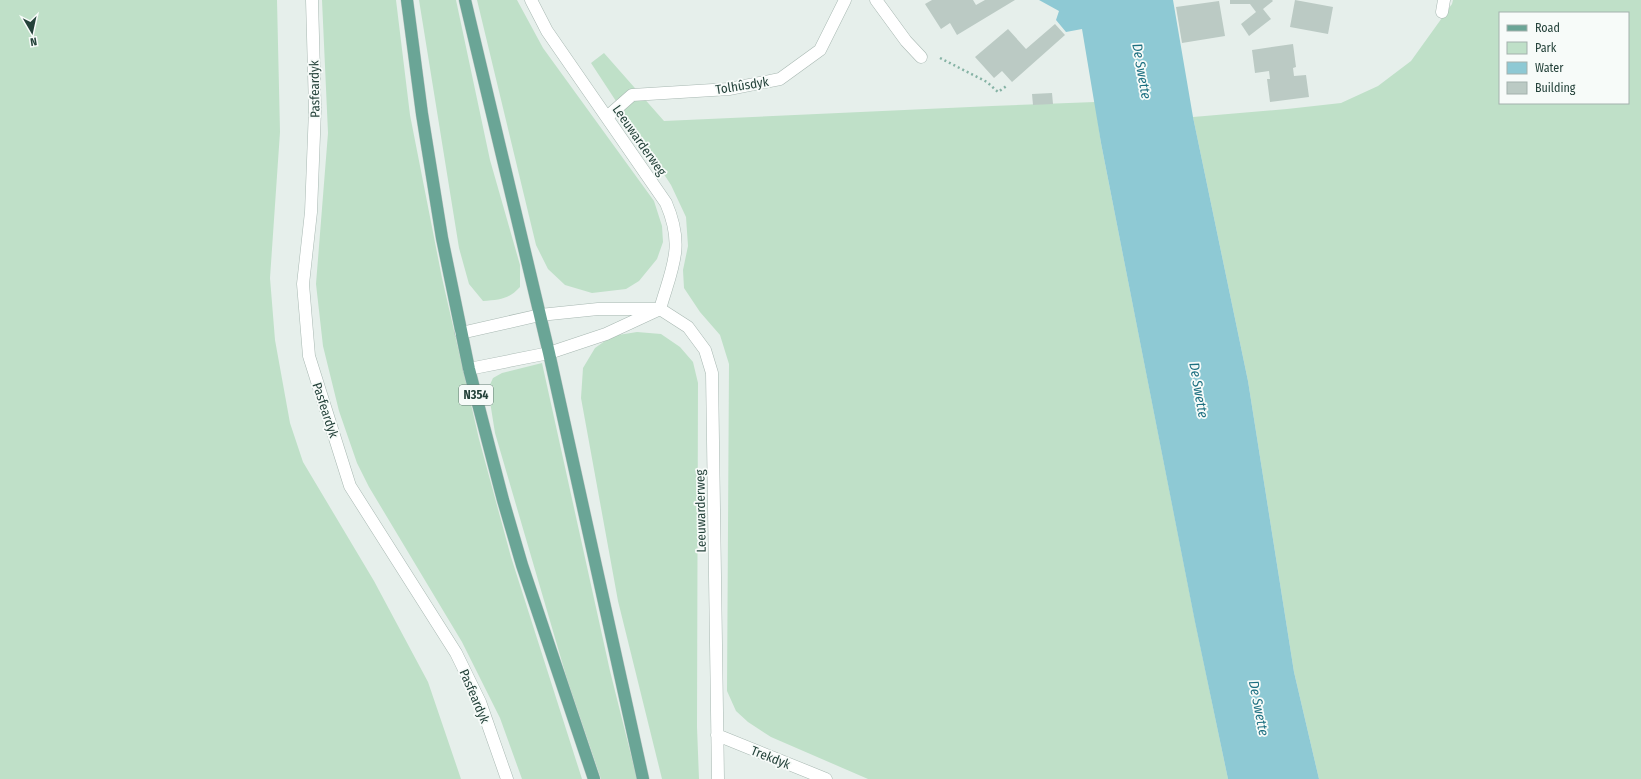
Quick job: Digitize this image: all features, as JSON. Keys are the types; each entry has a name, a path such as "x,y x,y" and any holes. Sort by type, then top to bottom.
{"main road":[{"name":"N354","path":"407,0 422,114 440,222 469,369 503,500 522,565 594,779"},
{"path":"465,0 549,353 643,779"}],"street":[{"name":"Pasfeardyk","path":"312,0 315,109 311,212 303,284 309,356 350,486 456,654 480,702 507,779"},
{"name":"Leeuwarderweg","path":"531,0 547,31 666,204 676,235 676,254 660,309 688,328 705,350 712,373 718,779"},
{"name":"Tolhûsdyk","path":"607,117 632,95 729,89 780,79 820,50 845,0"},
{"path":"876,0 921,57"},
{"path":"461,333 540,315 598,309 660,309"},
{"path":"469,369 549,353 606,334 660,309"},
{"name":"Trekdyk","path":"717,735 826,779"}],"path":[{"path":"921,57 933,54 987,82 998,92 1008,85"}],"green space":[{"path":"0,0 277,0 280,132 270,278 275,340 290,423 303,462 374,581 428,682 461,779 0,779"},
{"path":"322,0 396,0 410,115 442,278 479,439 511,557 582,779 522,779 500,718 462,642 369,487 357,463 339,411 323,346 316,284 328,133"},
{"path":"419,0 456,0 490,160 520,265 520,287 512,294 504,298 483,301 469,284 459,248"},
{"path":"477,0 517,0 543,48 654,201 662,226 663,242 657,259 639,281 626,289 592,293 565,285 548,269 536,245"},
{"path":"1453,0 1641,0 1641,779 1319,779 1294,672 1248,381 1193,117 1341,103 1378,86 1411,61 1452,4"},
{"path":"604,53 664,121 1095,102 1101,143 1195,621 1228,779 868,779 771,737 748,722 736,711 727,691 729,364 720,335 700,312 684,288 683,270 688,246 686,217 671,185 591,63"},
{"path":"637,332 661,334 680,347 693,362 698,383 697,727 699,779 662,779 618,601 581,398 583,368 595,348 612,336"},
{"path":"542,363 610,671 637,779 601,779 567,679 495,433 488,389 493,378 502,373"}],"water":[{"name":"De Swette","path":"1039,0 1173,0 1193,117 1248,381 1294,672 1319,779 1228,779 1195,622 1101,143 1082,29 1066,32 1056,20 1059,11"}],"building":[{"path":"932,0 973,0 976,5 985,0 1015,0 957,35 950,23 941,29 925,4"},
{"path":"1230,0 1272,0 1273,1 1263,9 1271,19 1249,36 1241,24 1256,12 1250,4 1230,4"},
{"path":"1295,0 1333,7 1328,34 1290,27"},
{"path":"1219,1 1225,36 1182,43 1176,7"},
{"path":"1055,24 1065,35 1012,82 1002,71 994,78 975,57 1008,29 1026,49"},
{"path":"1293,44 1296,67 1293,68 1294,76 1306,75 1309,97 1270,102 1267,79 1270,79 1269,71 1255,73 1252,50"},
{"path":"1052,93 1053,104 1033,105 1032,94"}]}
